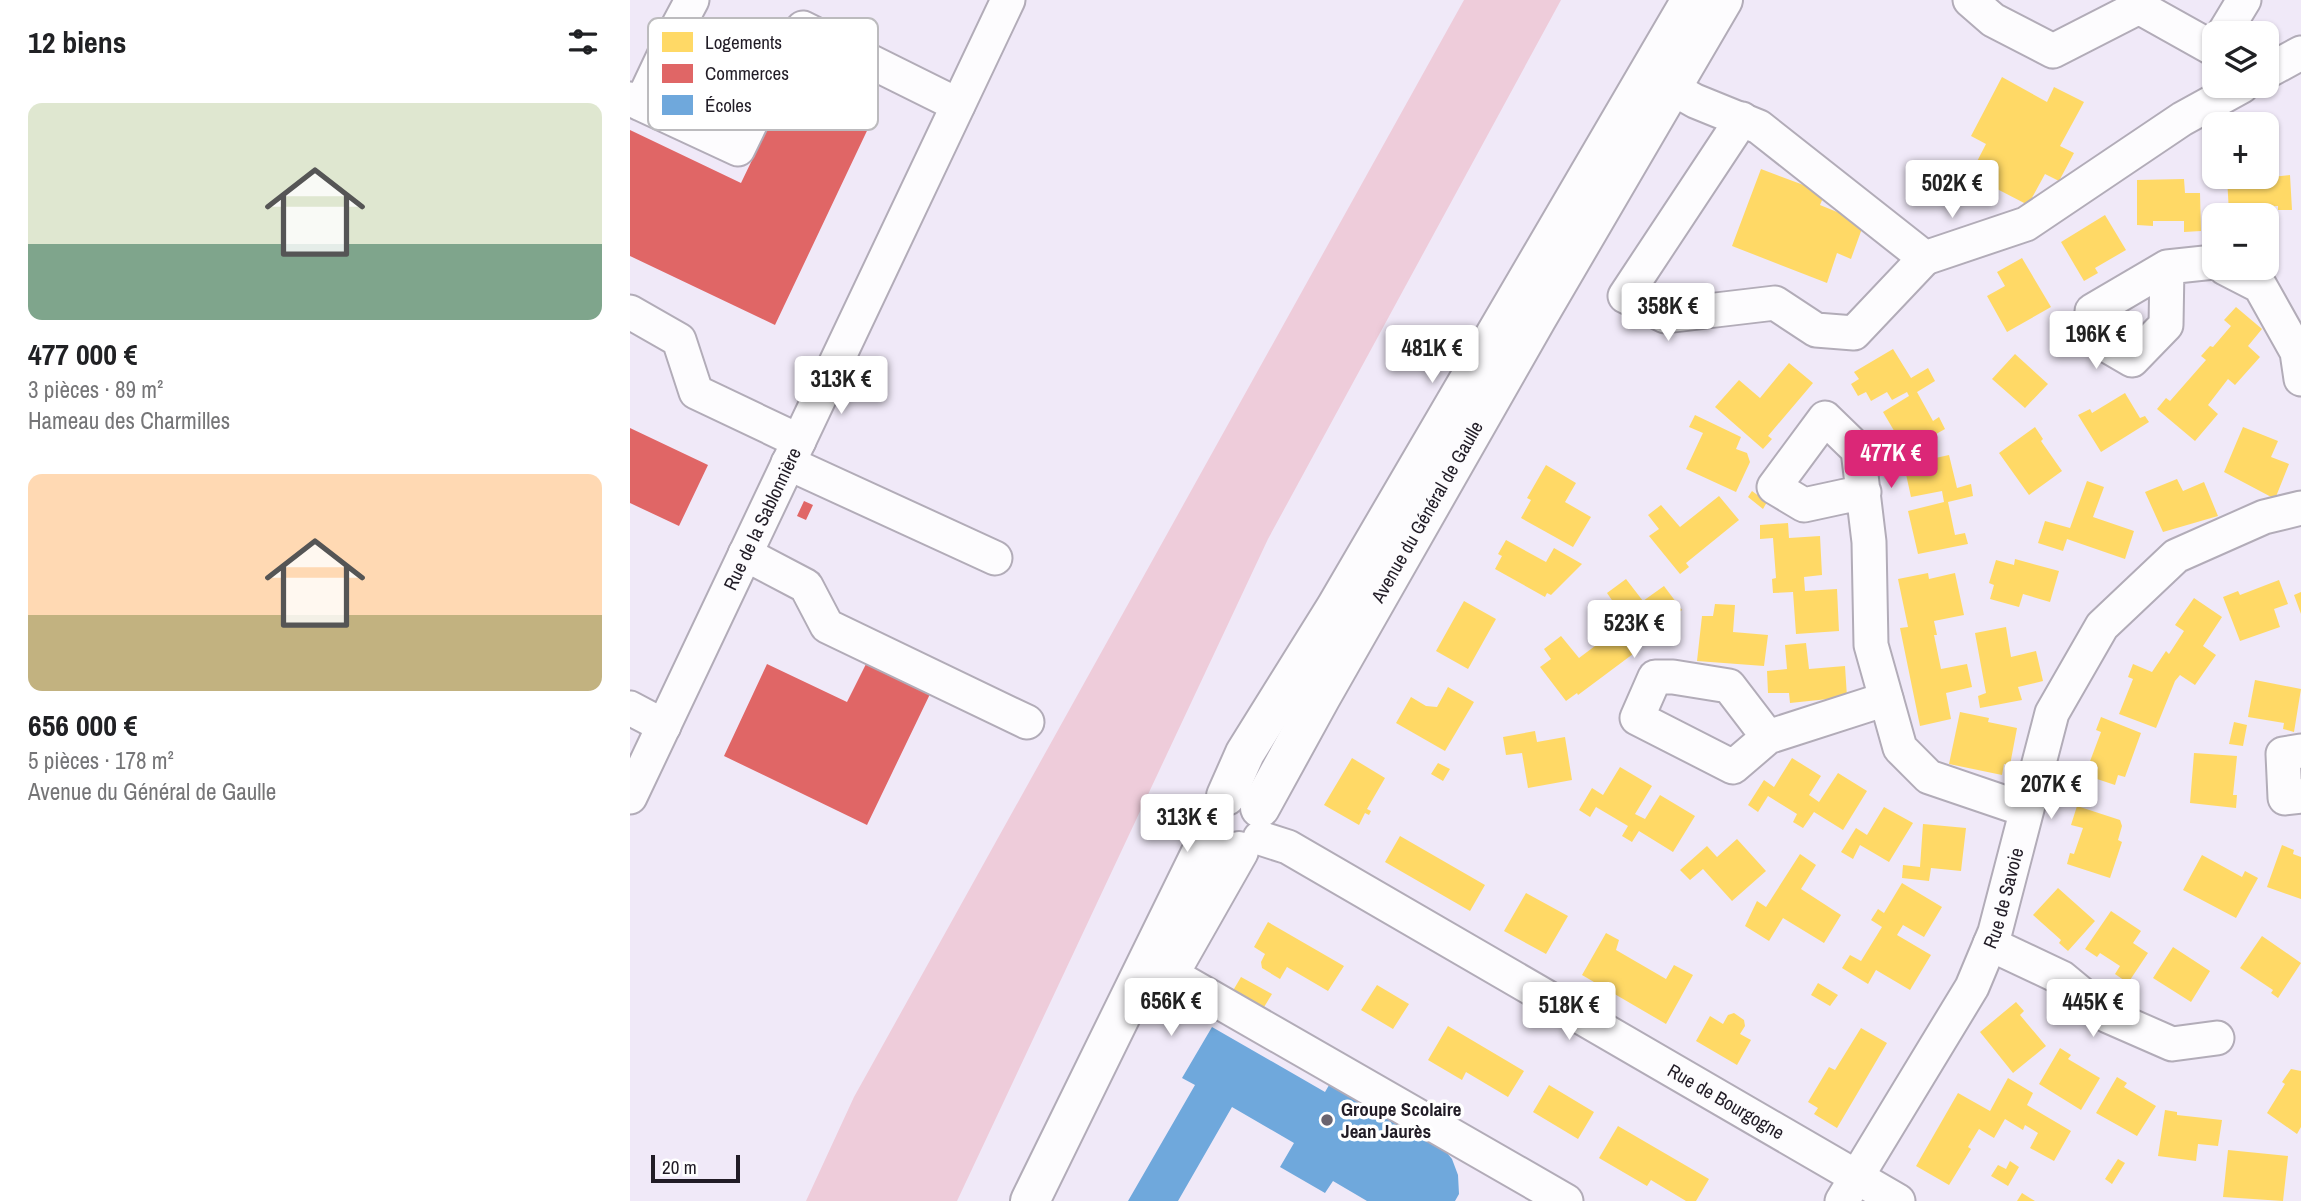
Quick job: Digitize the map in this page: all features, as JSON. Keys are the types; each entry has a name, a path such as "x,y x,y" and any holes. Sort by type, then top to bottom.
{"main road":[{"name":"Avenue du Général de Gaulle","path":"1058,1201 1239,825 1245,753 1336,607 1690,0"},
{"name":"Avenue du Général de Gaulle","path":"1030,1201 1239,825 1321,697 1536,318 1723,0"}],"street":[{"path":"682,18 692,0"},
{"path":"1970,0 1993,20 2053,51 2139,7 2202,42"},
{"path":"2231,21 2244,0"},
{"name":"Rue de la Sablonnière","path":"630,797 958,106 998,4"},
{"path":"2279,65 2301,53"},
{"path":"878,66 958,106"},
{"path":"635,102 648,79"},
{"path":"1672,88 1695,101 1759,127 1925,258"},
{"path":"1742,119 1625,296 1665,316 1775,303 1816,330 1854,332 1925,258 2026,223 2182,119 2220,98"},
{"path":"696,130 738,149 747,130"},
{"path":"2167,267 2202,263"},
{"path":"2248,280 2260,286 2297,352 2301,379"},
{"path":"630,312 679,340 696,392 794,452 995,558"},
{"path":"1864,492 1869,542 1871,645 1900,748 1928,777 2026,810"},
{"name":"Rue de Savoie","path":"1849,1189 1972,986 1990,944 2052,713 2102,626 2176,556 2264,517 2301,508"},
{"path":"745,554 806,586 827,626 1027,722"},
{"path":"1768,737 1886,699"},
{"path":"630,708 664,726"},
{"path":"2301,751 2283,754 2285,797 2301,796"},
{"name":"Rue de Bourgogne","path":"1239,825 1288,847 1849,1189 1898,1201"},
{"path":"1990,944 2062,978 2108,1016 2172,1044 2217,1038"},
{"path":"1169,973 1566,1201"}],"shaded area":[{"path":"1464,0 1561,0 1268,539 957,1201 806,1201 854,1097"}],"building: Logements":[{"path":"2002,77 2047,102 2054,87 2084,102 2060,146 2074,153 2059,181 2045,174 2028,205 1970,175 1986,144 1971,136"},
{"path":"1761,169 1825,193 1820,205 1864,223 1851,259 1837,253 1827,283 1732,246"},
{"path":"2290,175 2292,210 2279,210 2279,203 2228,203 2228,189 2279,189 2279,176"},
{"path":"2184,179 2185,193 2200,193 2201,231 2184,232 2184,221 2153,221 2153,226 2137,225 2137,180"},
{"path":"2105,215 2126,250 2095,268 2098,273 2084,281 2061,242"},
{"path":"2022,258 2051,307 2007,332 1987,296 2005,286 1997,272"},
{"path":"2236,307 2262,329 2248,346 2260,357 2235,385 2228,379 2208,405 2218,414 2195,441 2157,409 2166,398 2170,401 2206,360 2201,356 2210,346 2213,347 2231,326 2224,320"},
{"path":"1893,349 1911,378 1928,368 1935,381 1917,392 1933,421 1939,417 1945,429 1906,451 1883,412 1909,396 1907,392 1892,400 1887,392 1871,401 1866,392 1858,396 1851,384 1859,379 1854,372"},
{"path":"2015,354 2048,384 2025,408 1992,379"},
{"path":"1789,363 1813,383 1768,436 1772,439 1763,449 1715,407 1739,380 1760,398"},
{"path":"2125,393 2140,418 2145,416 2149,422 2101,452 2078,415 2090,409 2092,413"},
{"path":"1695,415 1741,437 1736,449 1747,453 1750,462 1736,492 1686,469 1703,433 1689,427"},
{"path":"2035,427 2043,439 2041,441 2062,471 2029,495 1999,453"},
{"path":"2243,427 2278,441 2271,457 2289,464 2275,499 2224,472"},
{"path":"1949,455 1957,488 1971,484 1973,496 1948,502 1955,535 1965,533 1968,544 1918,554 1908,511 1944,502 1942,491 1911,497 1904,465"},
{"path":"1546,465 1576,483 1565,502 1591,517 1573,547 1521,518 1531,500 1527,498"},
{"path":"2177,479 2183,491 2204,482 2218,516 2163,532 2145,492"},
{"path":"2087,481 2104,487 2093,517 2134,531 2125,559 2067,539 2063,551 2038,543 2045,521 2070,528"},
{"path":"1752,491 1767,502 1763,509 1748,497"},
{"path":"1719,496 1739,520 1686,563 1689,567 1680,574 1649,536 1659,529 1648,515 1661,505 1680,527"},
{"path":"1788,523 1789,538 1820,536 1822,575 1804,577 1805,591 1837,589 1839,631 1796,634 1793,592 1773,593 1772,579 1776,578 1773,538 1760,539 1760,525"},
{"path":"1506,540 1546,562 1554,548 1582,564 1551,595 1547,593 1545,597 1495,569 1502,556 1498,554"},
{"path":"2015,559 2059,571 2050,602 2023,594 2019,607 1990,599 1994,585 1989,583 1996,560 2014,565"},
{"path":"1928,573 1929,579 1955,573 1964,615 1934,621 1937,635 1934,635 1941,669 1967,664 1972,687 1946,693 1951,719 1920,726 1900,628 1908,627 1898,579"},
{"path":"1626,579 1643,601 1664,586 1682,610 1642,639 1644,642 1637,651 1566,701 1540,667 1551,659 1544,649 1561,636 1579,658 1619,628 1608,613 1616,606 1607,593"},
{"path":"2279,580 2288,604 2274,609 2280,627 2240,641 2223,597 2238,591 2240,595"},
{"path":"2301,592 2301,614 2294,595"},
{"path":"2194,598 2222,617 2203,646 2216,655 2195,685 2180,675 2175,681 2156,728 2119,714 2133,679 2128,677 2133,664 2152,672 2166,651 2169,654 2184,631 2175,625"},
{"path":"1464,601 1496,619 1468,669 1436,651"},
{"path":"1715,604 1735,605 1733,632 1768,635 1764,666 1697,661 1702,616 1713,616"},
{"path":"2006,627 2011,657 2036,651 2043,681 2018,687 2022,700 1980,708 1978,696 1986,693 1975,633"},
{"path":"1806,643 1809,669 1845,666 1847,697 1790,703 1789,693 1768,693 1767,671 1787,669 1785,645"},
{"path":"2255,680 2301,689 2294,732 2283,729 2284,723 2248,717"},
{"path":"1448,687 1474,702 1445,751 1396,723 1411,697 1426,706 1437,707"},
{"path":"1960,712 2017,728 2010,765 2004,764 2002,775 1949,764"},
{"path":"2101,717 2141,733 2125,777 2118,775 2115,785 2094,778 2098,767 2089,764 2101,732 2096,730"},
{"path":"2234,722 2247,725 2243,746 2229,744"},
{"path":"1535,731 1537,742 1565,737 1572,780 1528,788 1522,753 1506,755 1503,737"},
{"path":"2194,753 2237,756 2233,795 2237,795 2236,808 2190,803"},
{"path":"1352,758 1385,778 1367,809 1371,811 1369,815 1365,813 1359,825 1324,805"},
{"path":"1792,758 1821,776 1809,795 1819,802 1838,773 1867,791 1843,830 1814,812 1803,828 1793,822 1797,814 1768,796 1758,812 1748,805 1764,780 1774,787"},
{"path":"1438,763 1450,769 1443,781 1431,774"},
{"path":"1620,767 1652,786 1635,814 1645,819 1660,795 1695,816 1673,852 1639,831 1632,842 1622,836 1628,826 1596,807 1590,817 1579,810 1592,788 1603,795"},
{"path":"2077,806 2120,820 2122,826 2118,840 2122,842 2110,878 2067,864 2070,853 2074,854 2083,828 2071,825"},
{"path":"1884,807 1913,823 1889,862 1860,845 1853,859 1841,852 1856,828 1867,835"},
{"path":"1923,824 1966,828 1961,871 1931,868 1929,881 1902,878 1903,865 1920,867"},
{"path":"1400,836 1485,885 1470,911 1385,862"},
{"path":"1737,839 1766,871 1732,901 1703,869 1690,880 1680,870 1707,846 1717,857"},
{"path":"2282,845 2294,850 2293,854 2301,857 2301,899 2267,887"},
{"path":"1800,854 1816,865 1801,889 1841,915 1824,943 1783,918 1769,941 1745,926 1757,901 1766,907"},
{"path":"2202,855 2242,877 2245,871 2258,878 2236,918 2183,890"},
{"path":"1902,883 1942,907 1924,937 1903,925 1897,935 1931,955 1910,990 1876,970 1868,984 1842,968 1850,955 1861,961 1882,927 1871,920 1878,909 1884,913"},
{"path":"2058,888 2095,921 2068,951 2059,943 2061,940 2033,915"},
{"path":"1526,893 1568,916 1546,954 1504,931"},
{"path":"2111,911 2141,931 2133,943 2148,953 2128,983 2115,974 2120,966 2100,953 2097,957 2085,949"},
{"path":"1268,922 1344,966 1328,991 1287,967 1280,979 1262,968 1261,962 1265,954 1254,947"},
{"path":"1606,933 1619,940 1616,950 1666,979 1674,965 1693,975 1666,1024 1582,975"},
{"path":"2262,936 2301,963 2278,998 2271,993 2273,990 2240,968"},
{"path":"2173,947 2210,971 2191,1002 2153,978"},
{"path":"1241,977 1272,994 1261,1012 1231,994"},
{"path":"1818,983 1838,995 1830,1006 1811,995"},
{"path":"1377,985 1409,1004 1393,1029 1361,1010"},
{"path":"2016,1002 2024,1011 2020,1015 2046,1046 2013,1073 1980,1032"},
{"path":"1734,1013 1744,1020 1745,1026 1740,1034 1751,1040 1737,1065 1696,1041 1710,1016 1723,1024 1728,1015"},
{"path":"1448,1026 1524,1071 1508,1097 1466,1072 1462,1080 1428,1060"},
{"path":"1861,1028 1887,1043 1837,1128 1814,1114 1818,1108 1808,1102 1829,1067 1835,1070"},
{"path":"2060,1048 2071,1055 2068,1059 2100,1078 2081,1110 2039,1084"},
{"path":"2291,1069 2301,1071 2301,1127 2297,1134 2267,1113"},
{"path":"2117,1077 2127,1083 2124,1087 2156,1106 2137,1136 2096,1113"},
{"path":"2008,1078 2033,1093 2027,1105 2071,1131 2054,1161 2030,1148 2038,1133 2025,1125 2023,1130 2005,1119 1994,1138 1979,1129 1968,1147 1971,1149 1949,1185 1916,1166 1958,1093 1990,1111"},
{"path":"1549,1085 1594,1112 1578,1139 1533,1112"},
{"path":"2165,1110 2177,1112 2177,1115 2222,1120 2218,1146 2198,1144 2196,1161 2158,1156"},
{"path":"1618,1126 1709,1179 1696,1201 1686,1201 1651,1180 1647,1186 1599,1158"},
{"path":"2228,1150 2288,1156 2283,1201 2223,1197"},
{"path":"2118,1159 2125,1163 2112,1184 2105,1179"},
{"path":"2010,1161 2019,1167 2008,1186 1991,1176 1998,1165 2006,1169"},
{"path":"2022,1193 2035,1201 2017,1201"}],"building: Commerces":[{"path":"630,130 741,183 766,130 867,130 775,325 630,256"},
{"path":"630,428 708,465 679,526 630,503"},
{"path":"804,501 813,505 806,520 797,516"},
{"path":"867,662 931,692 867,825 724,756 767,664 847,702"}],"building: Écoles":[{"name":"Groupe Scolaire Jean Jaurès","path":"1212,1027 1325,1092 1332,1080 1443,1148 1452,1159 1458,1175 1459,1194 1455,1201 1367,1201 1333,1181 1325,1193 1280,1167 1294,1143 1232,1107 1178,1201 1128,1201 1195,1085 1182,1078"}],"place":[{"name":"Groupe Scolaire Jean Jaurès","path":"1327,1120"}]}
